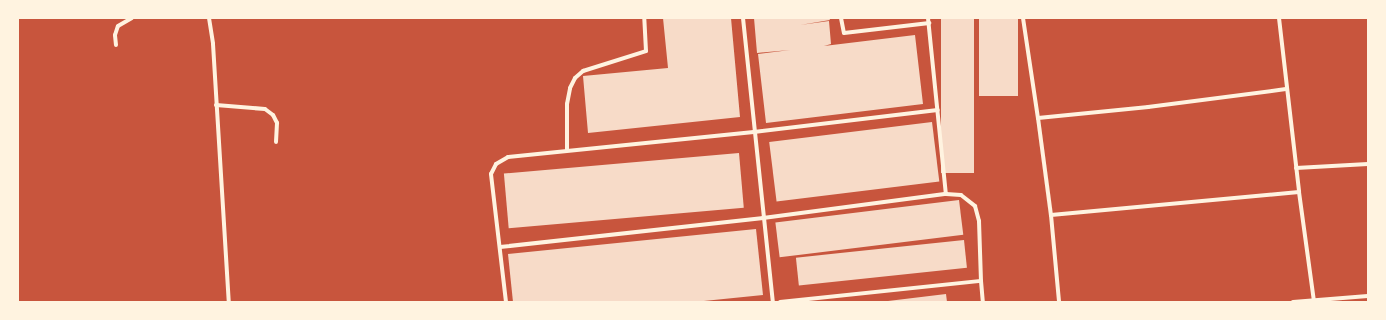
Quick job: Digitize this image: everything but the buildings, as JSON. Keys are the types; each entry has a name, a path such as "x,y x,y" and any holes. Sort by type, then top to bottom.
{"street":[{"path":"116,45 115,35 118,26 132,18"},
{"path":"208,18 213,44 229,302"},
{"path":"567,150 567,104 570,88 575,78 583,71 646,51 644,18"},
{"path":"743,18 773,302"},
{"path":"841,18 844,33 929,20 946,194"},
{"path":"1023,18 1051,215 1059,302"},
{"path":"1279,18 1286,88 1314,301"},
{"path":"1038,118 1141,107 1286,88"},
{"path":"216,106 265,110 269,112 273,115 277,123 276,142"},
{"path":"506,302 491,174 493,169 501,160 513,155 754,132 938,110"},
{"path":"1296,168 1368,164"},
{"path":"1051,215 1299,192"},
{"path":"500,247 763,218 946,194 961,195 975,206 980,221 981,281 983,302"},
{"path":"780,302 981,281"},
{"path":"1294,302 1368,296"}]}
